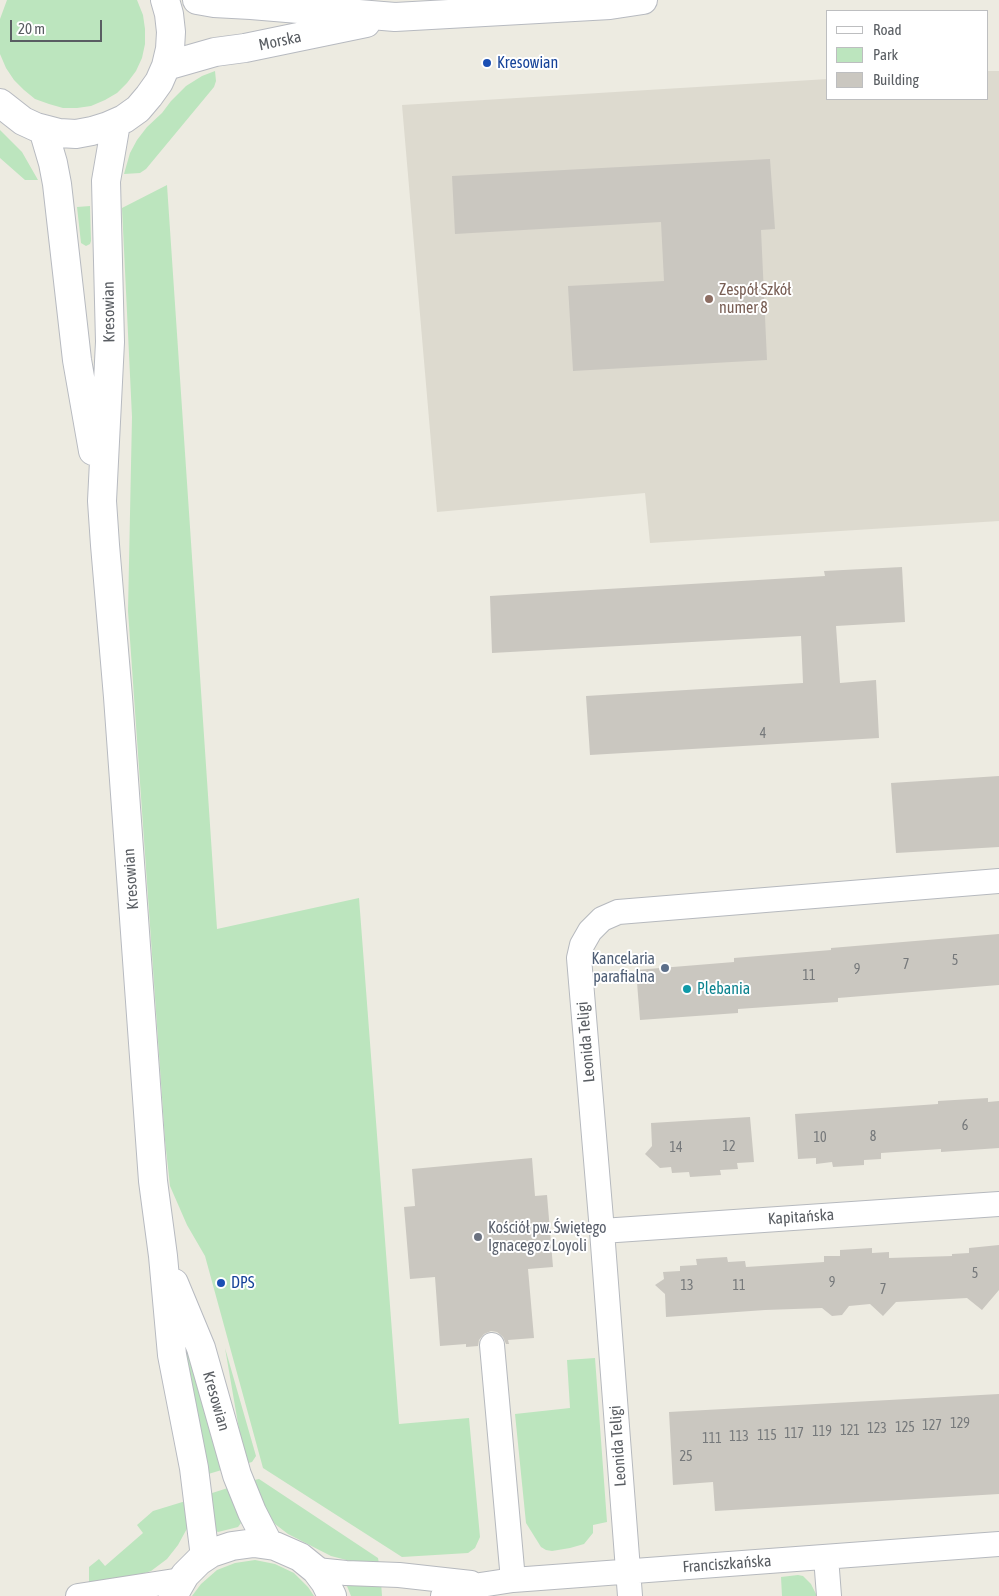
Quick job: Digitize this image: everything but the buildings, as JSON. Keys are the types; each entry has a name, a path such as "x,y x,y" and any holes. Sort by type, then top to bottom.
{"main road":[{"path":"0,103 17,117 43,129 59,133 76,134 101,129 116,123 138,109 159,82 166,66 171,32 165,0"},
{"name":"Morska","path":"197,0 214,3 395,17 610,5 643,0"},
{"name":"Morska","path":"166,66 215,52 245,48 395,17"},
{"name":"Kresowian","path":"102,501 110,342 106,181 116,123"},
{"name":"Kresowian","path":"43,129 57,184 78,360 102,501 120,717 153,1181 163,1256 172,1355 194,1468 205,1557"},
{"name":"Kresowian","path":"163,1256 201,1348 237,1475 252,1512 269,1545"},
{"path":"177,1588 194,1566 205,1557 218,1550 254,1543 269,1545 294,1554 316,1570 332,1596"}],"street":[{"name":"Leonida Teligi","path":"628,1571 579,958 582,945 590,931 602,919 618,912 999,881"},
{"name":"Kapitańska","path":"602,1231 999,1204"},
{"path":"492,1345 512,1580"},
{"name":"Franciszkańska","path":"442,1596 480,1584 512,1580 999,1544"},
{"path":"826,1557 829,1596"},
{"name":"Franciszkańska","path":"316,1570 399,1575 480,1584"},
{"path":"628,1571 630,1596"},
{"path":"78,1596 177,1588"}],"shaded area":[{"name":"Zespół Szkół numer 8","path":"989,71 999,71 999,521 650,543 645,493 437,512 402,105 826,79 826,100 989,100"}],"green space":[{"path":"7,0 137,0 143,15 145,44 142,58 136,71 117,93 91,106 63,108 35,99 14,80 0,54 0,19"},
{"path":"215,71 216,81 214,87 146,169 140,173 124,174 130,153 147,127 186,86 202,76"},
{"path":"0,130 22,152 38,180 25,180 0,158"},
{"path":"167,185 217,929 359,898 399,1424 469,1418 480,1537 475,1548 468,1553 402,1557 263,1468 205,1256 187,1225 170,1186 165,1140 128,611 132,417 122,208"},
{"path":"90,206 91,241 86,246 81,243 77,207"},
{"path":"225,1348 256,1456 252,1462 245,1464"},
{"path":"184,1350 188,1350 225,1469 205,1475"},
{"path":"595,1358 607,1522 593,1525 593,1533 584,1544 552,1551 546,1550 541,1547 526,1523 515,1414 570,1408 567,1360"},
{"path":"259,1479 378,1558 379,1564 358,1563 331,1556 288,1534 275,1524 265,1510 250,1481"},
{"path":"231,1487 241,1523 238,1527 218,1532 216,1531 209,1494"},
{"path":"189,1500 190,1523 178,1545 167,1559 151,1571 89,1585 89,1567 99,1559 105,1566 143,1533 137,1525 153,1511"},
{"path":"255,1560 275,1564 294,1573 314,1596 192,1596 201,1584 217,1570 235,1563"},
{"path":"803,1576 811,1584 817,1596 782,1596 781,1577"},
{"path":"345,1581 381,1582 382,1596 351,1596"}],"place":[{"name":"Kresowian","path":"487,63"},
{"name":"Zespół Szkół numer 8","path":"709,299"},
{"name":"Kancelaria parafialna","path":"665,968"},
{"name":"Plebania","path":"687,989"},
{"name":"Kościół pw. Świętego Ignacego z Loyoli","path":"478,1237"},
{"name":"DPS","path":"221,1283"}]}
